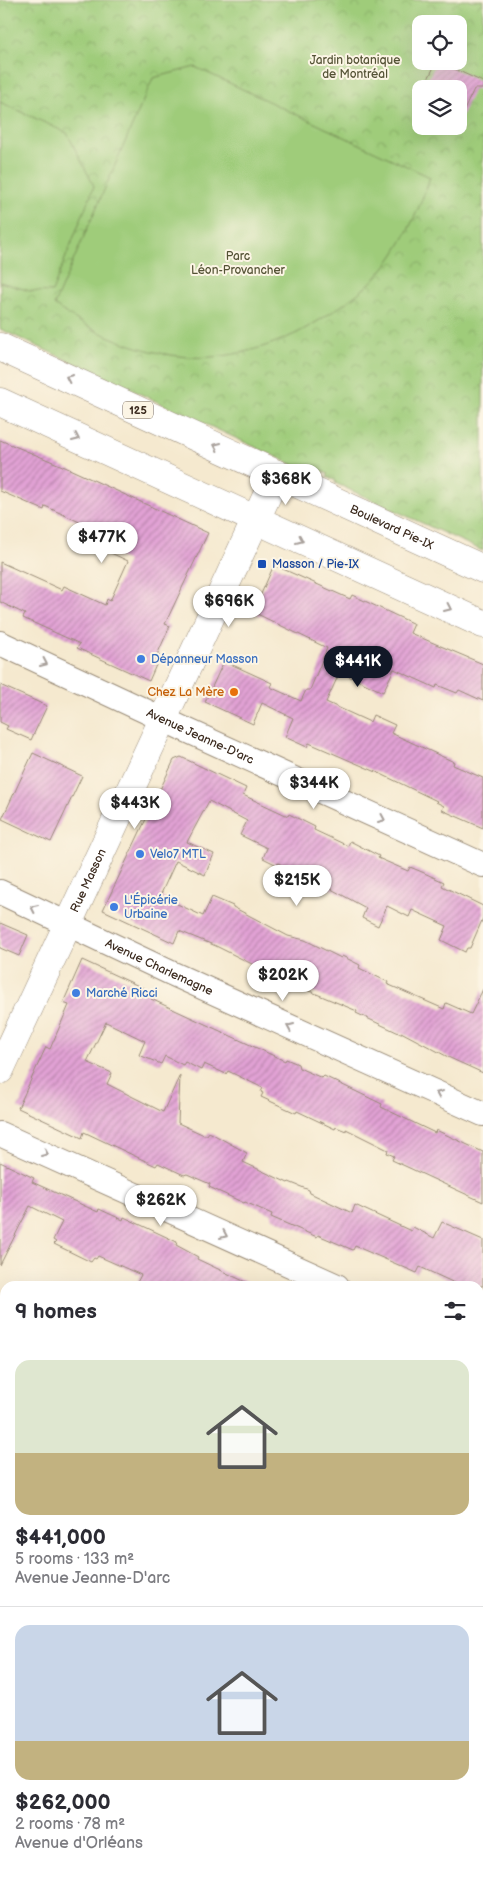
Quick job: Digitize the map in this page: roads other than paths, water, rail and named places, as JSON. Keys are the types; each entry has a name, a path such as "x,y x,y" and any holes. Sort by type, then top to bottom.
{"main road":[{"name":"Boulevard Pie-IX","path":"0,347 483,569"},
{"path":"0,402 483,624"},
{"name":"Rue Masson","path":"0,1070 277,474"}],"street":[{"name":"Avenue Jeanne-D'arc","path":"0,643 483,865"},
{"name":"Avenue Charlemagne","path":"0,892 171,973 483,1114"},
{"path":"0,1134 326,1281"}],"place":[{"name":"Masson / Pie-IX","path":"262,564"},
{"name":"Dépanneur Masson","path":"141,659"},
{"name":"Chez La Mère","path":"234,692"},
{"name":"Velo7 MTL","path":"140,854"},
{"name":"L'Épicérie Urbaine","path":"114,907"},
{"name":"Marché Ricci","path":"76,993"}],"park label":[{"name":"Jardin botanique de Montréal","path":"355,67"},
{"name":"Parc Léon-Provancher","path":"238,263"}]}
